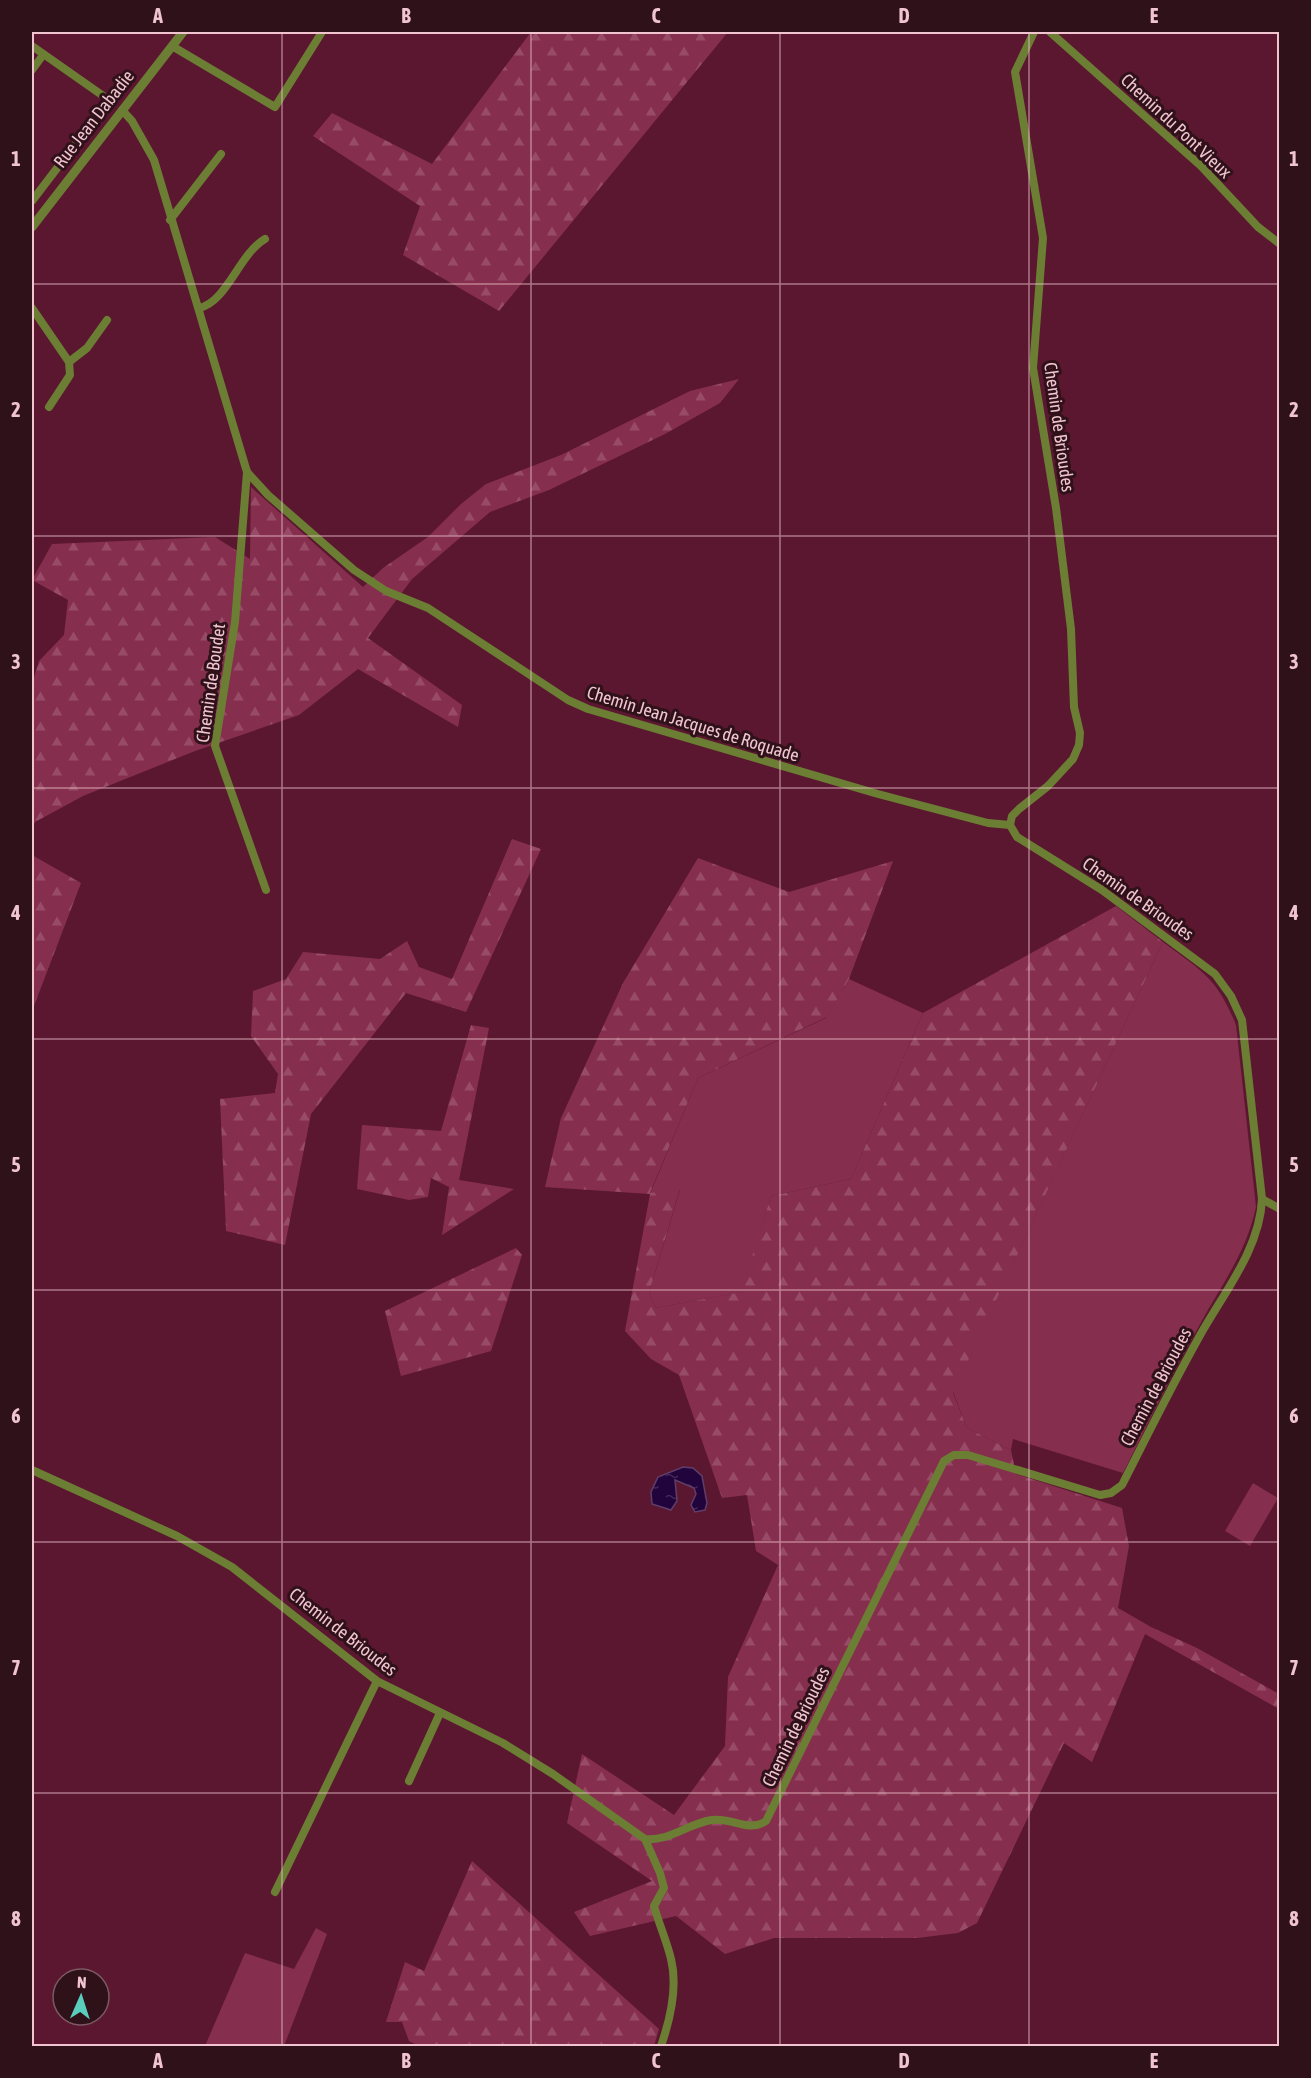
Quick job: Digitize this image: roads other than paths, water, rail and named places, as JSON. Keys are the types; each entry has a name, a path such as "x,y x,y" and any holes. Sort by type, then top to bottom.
{"street":[{"name":"Rue Jean Dabadie","path":"32,227 183,32"},
{"path":"172,46 275,107 322,32"},
{"name":"Chemin de Brioudes","path":"32,1470 177,1536 232,1567 377,1681 502,1743 553,1774 645,1839 655,1841 712,1820 749,1826 758,1826 766,1821 944,1461 954,1455 968,1455 1100,1495 1111,1492 1122,1485 1197,1339 1255,1238 1261,1220 1262,1199 1242,1020 1231,996 1215,974 1196,958 1102,890 1017,837 1010,825 1012,816 1048,786 1073,759 1079,745 1080,734 1074,707 1071,629 1056,508 1033,368 1043,238 1015,72 1034,32"},
{"name":"Chemin du Pont Vieux","path":"1050,32 1201,166 1258,227 1280,244"},
{"path":"32,46 109,100 32,201"},
{"path":"32,70 43,55"},
{"name":"Chemin Jean Jacques de Roquade","path":"122,110 132,122 154,160 170,220 199,308 247,472 268,495 354,570 386,591 428,608 567,700 631,722 879,795 988,823 1010,825"},
{"path":"170,220 221,154"},
{"path":"199,308 212,303 252,249 265,239"},
{"path":"32,308 69,363 70,375 49,407"},
{"path":"69,363 87,348 107,320"},
{"name":"Chemin de Boudet","path":"247,472 235,622 215,746 266,891"},
{"path":"1262,1199 1280,1209"},
{"path":"275,1892 377,1681"},
{"path":"409,1781 440,1713"},
{"path":"645,1839 664,1888 654,1906 671,1960 673,1985 670,2015 661,2046"}],"water":[{"path":"683,1467 693,1468 702,1476 707,1503 705,1510 695,1512 691,1505 696,1494 694,1488 675,1480 677,1501 671,1510 652,1504 651,1492 658,1477"}]}
